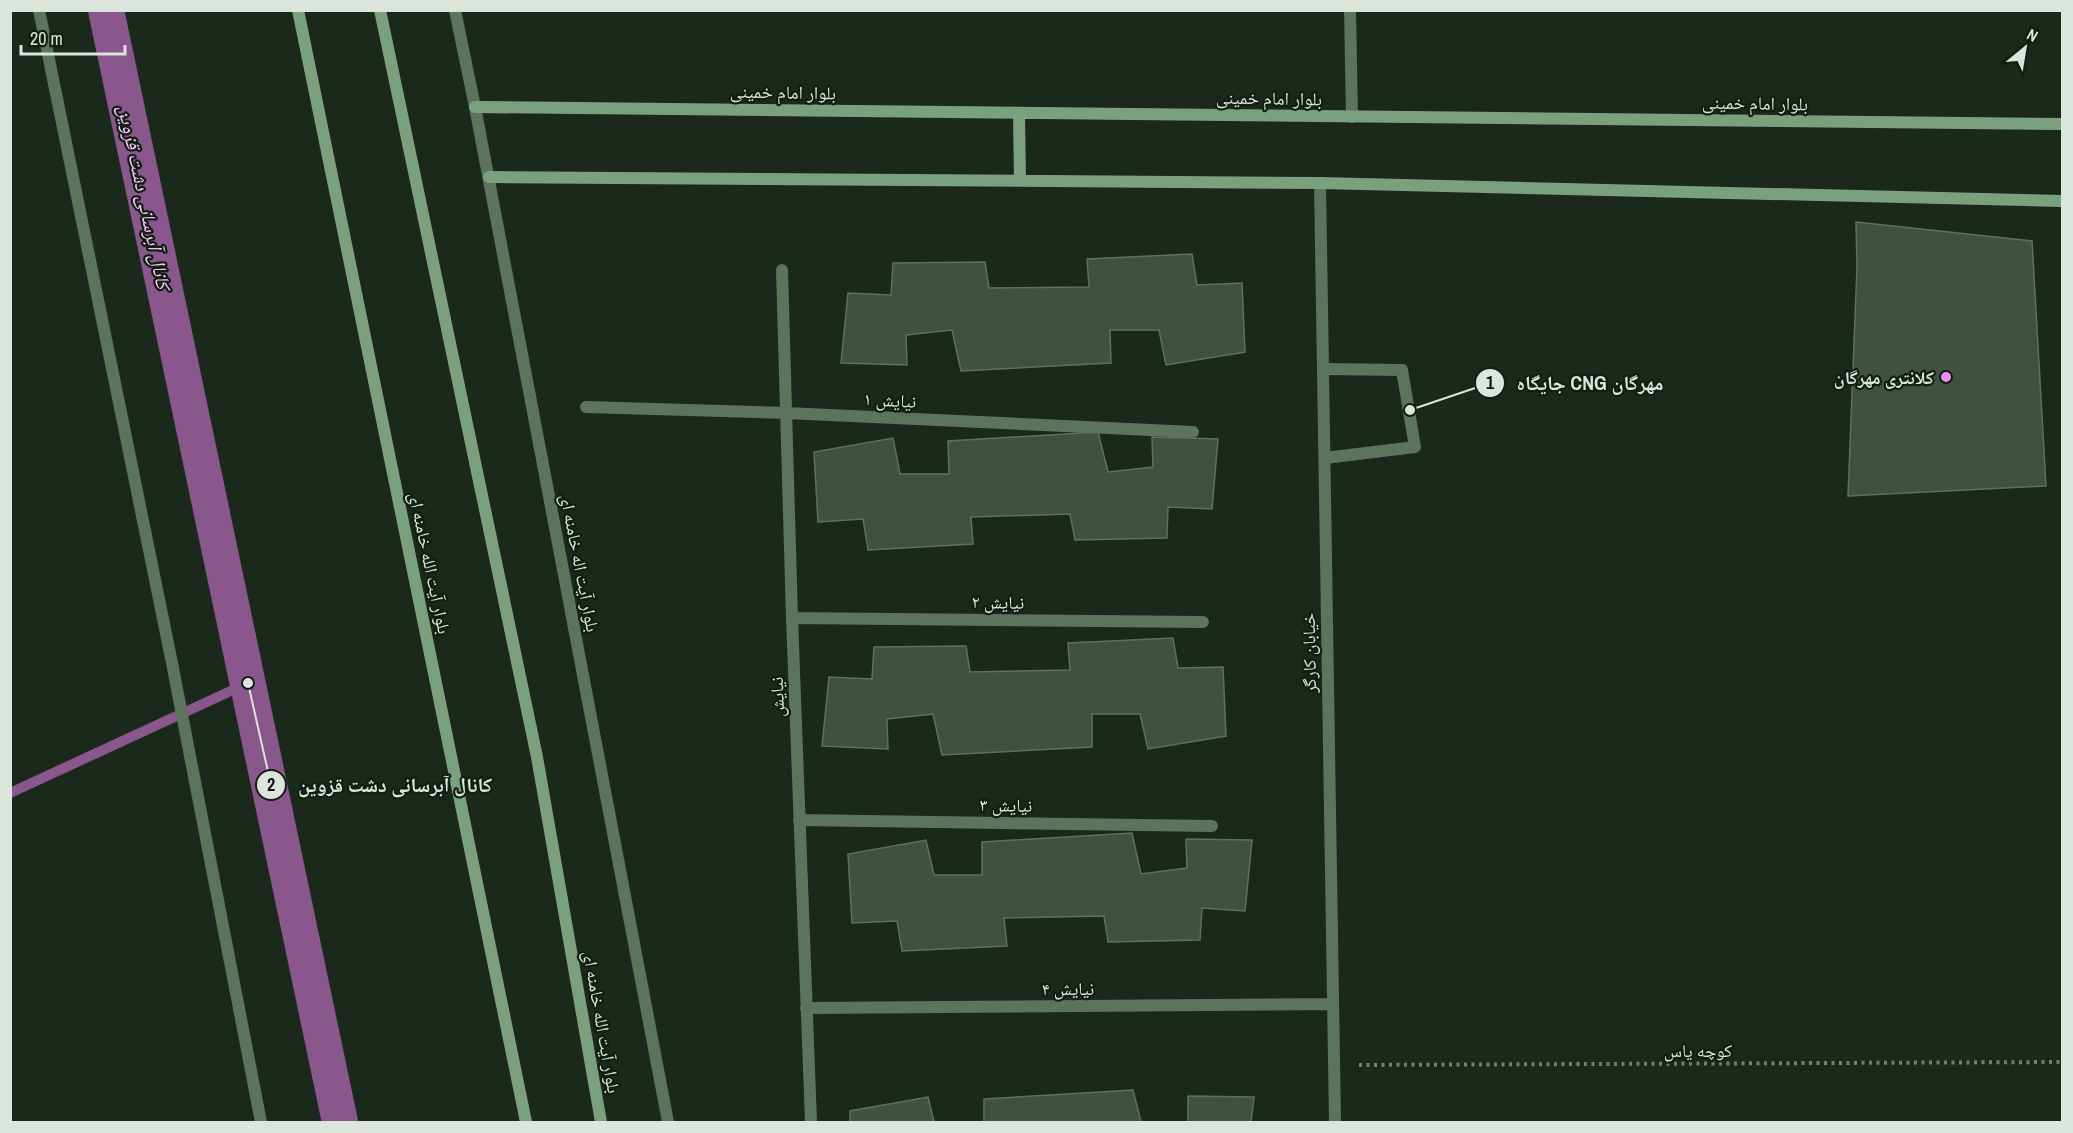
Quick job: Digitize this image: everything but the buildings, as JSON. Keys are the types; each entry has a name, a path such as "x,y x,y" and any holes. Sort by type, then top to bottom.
{"street":[{"path":"39,10 172,663 261,1122"},
{"name":"بلوار آیت الله خامنه ای","path":"298,10 526,1122"},
{"name":"بلوار آیت الله خامنه ای","path":"380,10 537,757 601,1122"},
{"name":"بلوار آیت اله خامنه ای","path":"454,10 489,177 668,1122"},
{"path":"1350,10 1352,117"},
{"name":"بلوار امام خمینی","path":"475,107 2062,124"},
{"path":"1019,113 1020,181"},
{"path":"489,177 1320,183 2062,201"},
{"name":"خیابان کارگر","path":"1320,183 1331,1004 1335,1122"},
{"name":"نیایش","path":"782,270 792,618 811,1122"},
{"path":"1323,369 1402,370 1415,447 1325,458"},
{"name":"نیایش ۱","path":"586,407 786,413 1193,432"},
{"name":"نیایش ۲","path":"792,618 1203,622"},
{"name":"نیایش ۳","path":"799,820 1212,826"},
{"name":"نیایش ۴","path":"806,1008 1331,1004"}],"path":[{"name":"کوچه یاس","path":"1334,1065 2062,1062"}],"waterway":[{"name":"کانال آبرسانی دشت قزوین","path":"106,10 340,1122"},
{"path":"10,793 248,683"}],"place":[{"name":"کلانتری مهرگان","path":"1946,377"},
{"name":"جایگاه CNG مهرگان","path":"1410,410"},
{"name":"کانال آبرسانی دشت قزوین","path":"248,683"}]}
